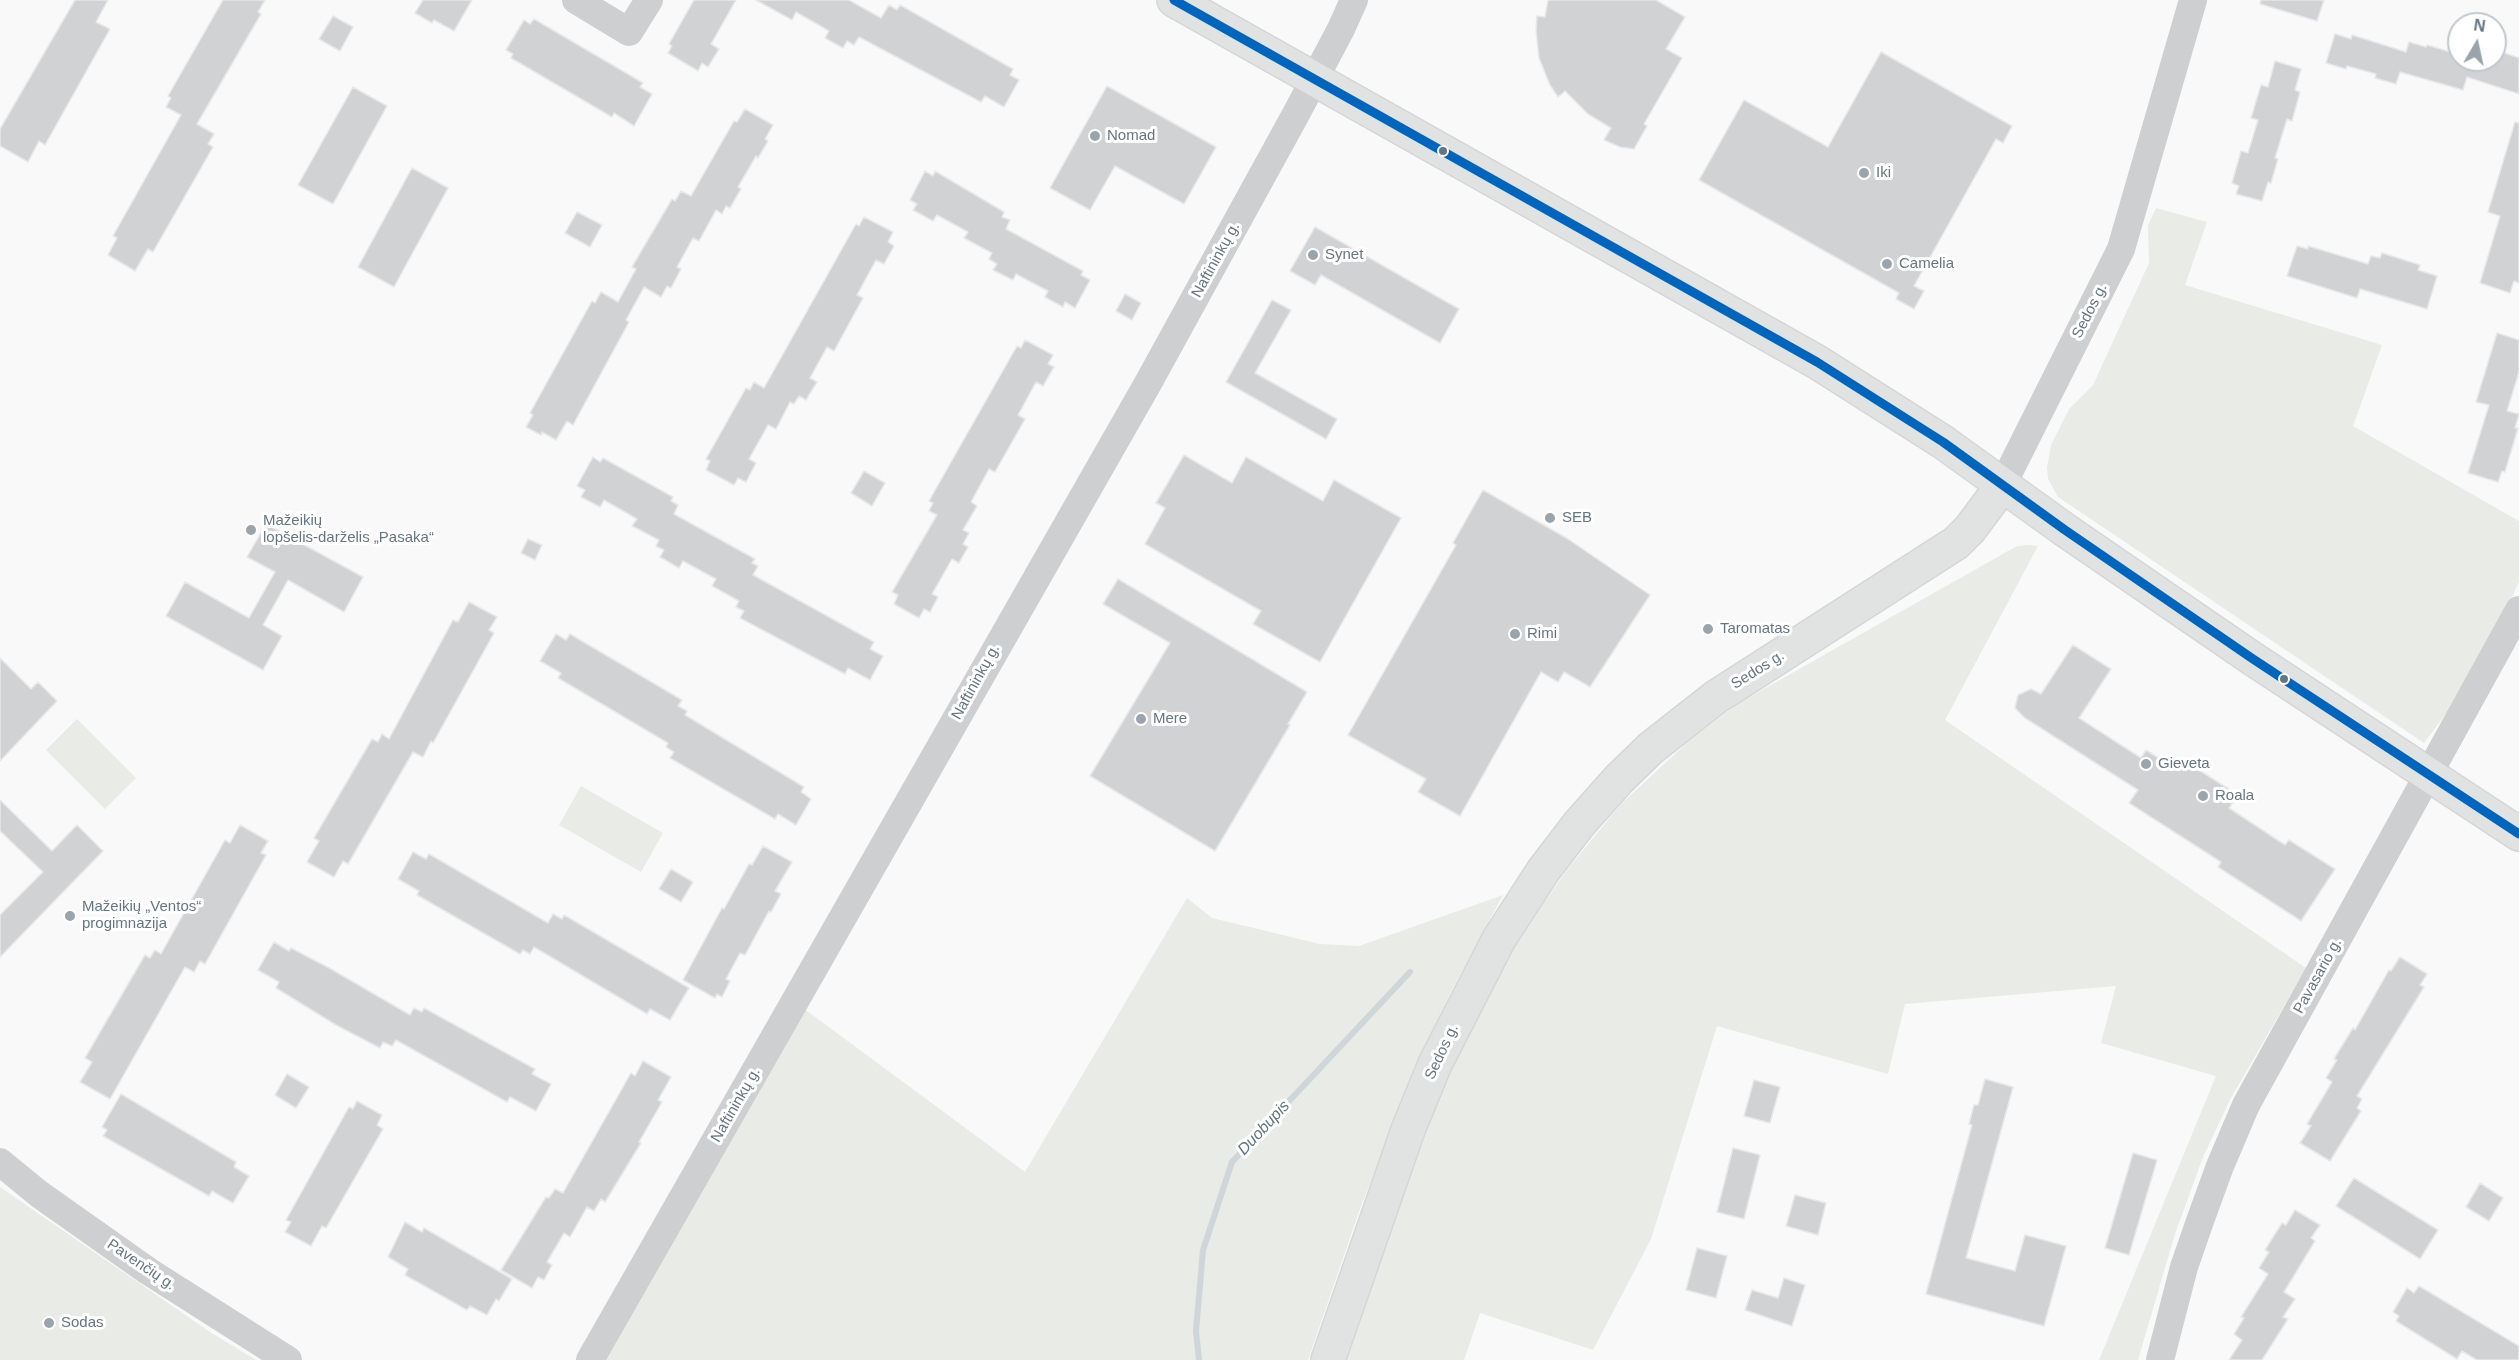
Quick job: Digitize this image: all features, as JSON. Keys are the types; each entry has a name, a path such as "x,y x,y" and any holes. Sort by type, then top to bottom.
{"main road":[{"path":"1174,0 1817,362 1942,442 2002,486 2261,664 2519,834"},
{"name":"Sedos g.","path":"1328,1360 1408,1130 1435,1064 1499,939 1543,871 1579,824 1652,748 1716,697 1956,543 1970,529 2002,486"}],"street":[{"path":"576,0 629,32 649,0"},
{"name":"Naftininkų g.","path":"590,1360 1147,384 1314,79 1354,0"},
{"name":"Sedos g.","path":"2002,486 2121,249 2193,0"},
{"name":"Pavasario g.","path":"2160,1360 2184,1268 2220,1166 2247,1105 2519,610"},
{"name":"Pavenčių g.","path":"0,1162 39,1194 148,1271 288,1360"}],"shaded area":[{"path":"2156,208 2207,222 2185,285 2382,345 2353,426 2519,521 2519,581 2499,628 2468,684 2424,743 2058,497 2048,479 2047,468 2051,445 2069,409 2093,385 2149,263 2148,225"},
{"path":"2017,546 2038,546 1945,720 2306,968 2231,1098 2203,1157 2175,1234 2138,1360 2099,1360 2216,1076 2101,1043 2116,986 1905,1004 1888,1074 1717,1026 1651,1239 1593,1350 1480,1313 1464,1360 1344,1360 1441,1085 1513,946 1567,870 1621,804 1688,742 1739,703"},
{"path":"77,719 136,778 105,809 46,750"},
{"path":"581,786 663,833 641,872 559,825"},
{"path":"1503,895 1452,990 1414,1074 1361,1206 1308,1360 599,1360 803,1008 1025,1172 1187,898 1212,918 1320,944 1359,946"},
{"path":"0,1187 210,1332 256,1360 0,1360"}],"building":[{"path":"75,0 108,0 96,22 110,29 45,145 39,141 28,162 0,146 0,129"},
{"path":"223,0 265,0 258,12 261,14 197,124 214,134 208,144 213,147 153,252 148,249 135,271 108,255 117,238 113,236 181,115 166,107 171,98 168,96"},
{"path":"423,0 472,0 454,31 434,20 432,23 415,13"},
{"path":"694,0 736,0 711,44 719,49 708,67 702,63 698,71 668,53 672,46 669,44"},
{"path":"756,0 849,0 881,18 889,5 897,10 900,5 1013,69 1010,75 1019,80 1004,107 985,96 981,102 859,37 854,45 847,41 843,48 825,38 829,31 796,12 792,20"},
{"path":"1548,0 1656,0 1685,17 1666,49 1682,58 1644,124 1647,126 1634,149 1620,147 1604,140 1611,128 1588,114 1565,91 1558,97 1550,85 1539,58 1536,30 1537,16 1545,17"},
{"path":"2261,0 2324,0 2317,21 2260,4"},
{"path":"333,16 353,27 340,51 319,39"},
{"path":"534,19 643,83 640,87 652,94 634,126 614,113 612,117 511,58 513,54 506,50 524,20 530,24"},
{"path":"2335,34 2351,39 2352,35 2406,52 2409,42 2447,51 2447,72 2507,72 2507,54 2519,58 2519,94 2467,77 2463,90 2400,72 2396,84 2375,78 2376,74 2326,63"},
{"path":"1881,52 2012,126 2003,143 1996,139 1914,286 1924,291 1914,309 1896,299 1899,293 1699,180 1744,100 1828,147"},
{"path":"2275,61 2301,69 2295,90 2300,92 2292,121 2287,119 2275,158 2278,159 2271,183 2268,182 2262,201 2236,194 2239,186 2232,183 2241,151 2248,153 2258,120 2251,118 2261,85 2268,87"},
{"path":"1107,86 1216,147 1184,204 1115,166 1090,210 1050,188"},
{"path":"353,87 387,106 333,204 298,185"},
{"path":"745,109 773,125 765,139 768,141 758,158 756,156 738,187 741,189 730,208 726,206 722,214 716,210 699,241 693,238 677,267 681,269 671,288 667,286 661,297 644,287 626,320 629,322 573,425 567,421 556,440 526,427 533,415 530,413 592,301 595,303 601,292 618,302 636,269 632,267 672,199 675,201 681,191 691,196 734,121 737,122"},
{"path":"2515,122 2519,123 2519,283 2514,281 2510,293 2480,283 2500,216 2488,212"},
{"path":"412,168 448,188 394,287 358,267"},
{"path":"925,171 933,176 935,171 1004,212 1002,217 1010,220 1006,229 1083,271 1081,275 1090,280 1075,308 1065,302 1063,307 1045,297 1048,291 1016,274 1013,280 993,270 997,264 989,259 992,253 964,238 968,232 937,215 933,221 913,210 917,204 910,200"},
{"path":"577,212 602,225 590,247 565,233"},
{"path":"864,217 893,232 888,242 894,246 884,264 876,260 857,295 863,298 834,351 827,347 810,378 817,382 806,400 799,396 794,404 790,402 776,429 768,425 749,459 756,463 746,482 738,478 734,485 706,470 710,461 706,459 746,388 750,390 754,382 764,388 856,224 859,226"},
{"path":"1315,227 1459,309 1440,343 1321,275 1315,285 1290,271"},
{"path":"2297,246 2308,249 2308,246 2368,264 2371,256 2380,258 2382,253 2420,265 2418,270 2437,276 2427,309 2360,289 2357,298 2287,276"},
{"path":"1125,294 1141,303 1132,320 1116,311"},
{"path":"1272,300 1291,310 1255,373 1337,419 1326,439 1226,382"},
{"path":"2497,333 2519,340 2519,372 2507,411 2519,414 2515,428 2518,428 2505,472 2502,471 2498,482 2468,473 2489,405 2476,402"},
{"path":"1025,340 1053,355 1048,364 1054,367 1043,386 1036,382 1018,415 1025,419 995,472 989,469 971,502 977,506 963,530 969,533 963,544 968,547 959,563 952,559 932,594 938,597 930,612 924,609 919,618 894,604 898,595 892,592 937,515 929,511 933,503 929,501 1017,346 1021,348"},
{"path":"1184,455 1232,483 1246,457 1323,501 1334,480 1401,518 1320,662 1253,624 1261,611 1145,544 1165,508 1156,503"},
{"path":"593,457 600,462 603,458 673,497 671,501 678,505 674,514 755,559 752,563 758,566 753,575 874,642 870,649 883,656 870,680 848,668 845,674 740,618 744,611 736,607 739,601 712,586 716,579 683,561 679,568 660,557 664,550 656,546 659,540 632,526 637,519 604,500 600,507 581,497 585,490 577,486"},
{"path":"864,471 885,483 872,506 851,493"},
{"name":"Rimi","path":"1483,490 1568,539 1650,595 1590,687 1564,672 1558,682 1541,672 1460,816 1418,792 1426,779 1348,735 1456,545 1453,543"},
{"path":"266,524 363,577 344,612 288,580 263,625 282,636 263,670 166,616 185,582 249,618 275,572 247,557"},
{"path":"528,539 542,545 535,560 521,553"},
{"path":"1118,579 1307,692 1288,724 1290,725 1215,851 1090,776 1170,643 1103,604"},
{"path":"469,602 497,617 489,630 494,633 433,743 431,741 423,757 413,752 348,864 343,861 334,877 307,862 319,841 314,838 372,739 378,742 382,734 389,739 453,620 458,622"},
{"path":"556,634 566,640 570,634 682,700 678,706 687,711 685,715 804,787 801,792 811,799 796,825 778,814 775,819 670,758 674,752 666,747 668,743 558,678 561,673 540,661"},
{"path":"2073,645 2111,669 2079,718 2141,758 2146,750 2166,763 2199,770 2238,795 2229,808 2285,845 2289,840 2335,869 2301,921 2218,867 2221,862 2129,803 2138,790 2025,718 2015,708 2018,695 2031,689 2041,694"},
{"path":"0,658 31,689 38,682 57,701 0,761"},
{"path":"0,800 52,851 77,825 103,851 0,957 0,915 43,872 0,831"},
{"path":"240,825 268,841 261,853 266,855 205,964 200,961 194,972 185,967 110,1099 80,1082 92,1062 85,1058 145,955 150,958 155,950 161,954 225,840 230,843"},
{"path":"763,846 792,862 775,891 781,894 771,912 769,911 745,955 740,953 726,979 730,981 722,997 717,994 715,998 683,980 722,908 724,909 749,864 752,865"},
{"path":"413,852 426,859 429,854 548,923 553,914 562,919 564,915 689,988 670,1020 650,1009 647,1014 534,947 530,954 523,950 520,954 417,895 419,891 398,879"},
{"path":"671,869 693,882 681,902 659,889"},
{"path":"274,942 289,951 291,948 331,969 410,1015 414,1008 422,1012 424,1008 535,1069 532,1074 551,1084 536,1111 510,1097 507,1102 396,1040 392,1046 383,1042 380,1048 336,1025 276,988 279,982 258,970"},
{"path":"2400,957 2427,974 2420,985 2424,987 2357,1096 2362,1099 2357,1108 2361,1111 2330,1161 2300,1143 2311,1126 2307,1124 2332,1082 2326,1078 2337,1060 2334,1059 2353,1028 2355,1030 2389,970 2391,971"},
{"path":"643,1061 671,1077 658,1100 662,1102 639,1142 641,1143 605,1202 601,1199 594,1211 587,1207 570,1237 564,1233 547,1262 552,1265 544,1280 538,1277 532,1288 501,1270 546,1197 549,1198 555,1189 563,1193 631,1073 635,1076"},
{"path":"287,1074 309,1087 296,1108 275,1095"},
{"path":"1985,1079 2013,1087 1966,1258 2015,1271 2025,1235 2066,1246 2044,1326 1926,1294 1972,1125 1969,1124 1974,1105 1978,1105"},
{"path":"1754,1080 1780,1087 1770,1123 1744,1116"},
{"path":"121,1094 236,1162 234,1167 249,1176 233,1203 212,1191 209,1196 103,1136 107,1130 102,1127"},
{"path":"357,1101 382,1115 377,1125 383,1129 326,1228 322,1226 311,1246 285,1232 291,1222 286,1220 349,1107 353,1109"},
{"path":"1733,1148 1760,1155 1744,1219 1717,1212"},
{"path":"2133,1153 2157,1160 2129,1255 2105,1248"},
{"path":"2354,1178 2438,1230 2420,1259 2336,1206"},
{"path":"2480,1183 2503,1198 2489,1221 2466,1207"},
{"path":"1795,1195 1826,1203 1818,1235 1786,1226"},
{"path":"2295,1210 2320,1225 2311,1238 2315,1241 2284,1292 2295,1299 2283,1317 2288,1319 2262,1360 2229,1360 2242,1340 2234,1334 2244,1318 2241,1317 2268,1274 2259,1268 2269,1252 2265,1250 2282,1223 2286,1225"},
{"path":"405,1222 422,1232 424,1228 512,1279 499,1301 496,1299 487,1315 470,1306 467,1310 405,1275 408,1269 388,1257"},
{"path":"1697,1248 1727,1256 1716,1298 1686,1290"},
{"path":"1784,1278 1805,1285 1792,1326 1745,1310 1752,1290 1778,1298"},
{"path":"2419,1286 2519,1346 2519,1360 2477,1360 2462,1351 2457,1359 2396,1321 2399,1316 2393,1312 2407,1288 2414,1293"}],"waterway":[{"name":"Duobupis","path":"1199,1360 1196,1331 1203,1250 1232,1162 1410,972"}],"transit line":[{"path":"1174,0 1817,362 1943,442 2065,530 2253,659 2519,834"}],"place":[{"name":"Nomad","path":"1095,136"},
{"name":"Iki","path":"1864,173"},
{"name":"Synet","path":"1313,255"},
{"name":"Camelia","path":"1887,264"},
{"name":"SEB","path":"1550,518"},
{"name":"Mažeikių lopšelis-darželis „Pasaka“","path":"251,530"},
{"name":"Taromatas","path":"1708,629"},
{"name":"Rimi","path":"1515,634"},
{"name":"Mere","path":"1141,719"},
{"name":"Gieveta","path":"2146,764"},
{"name":"Roala","path":"2203,796"},
{"name":"Mažeikių „Ventos“ progimnazija","path":"70,916"},
{"name":"Sodas","path":"49,1323"}]}
